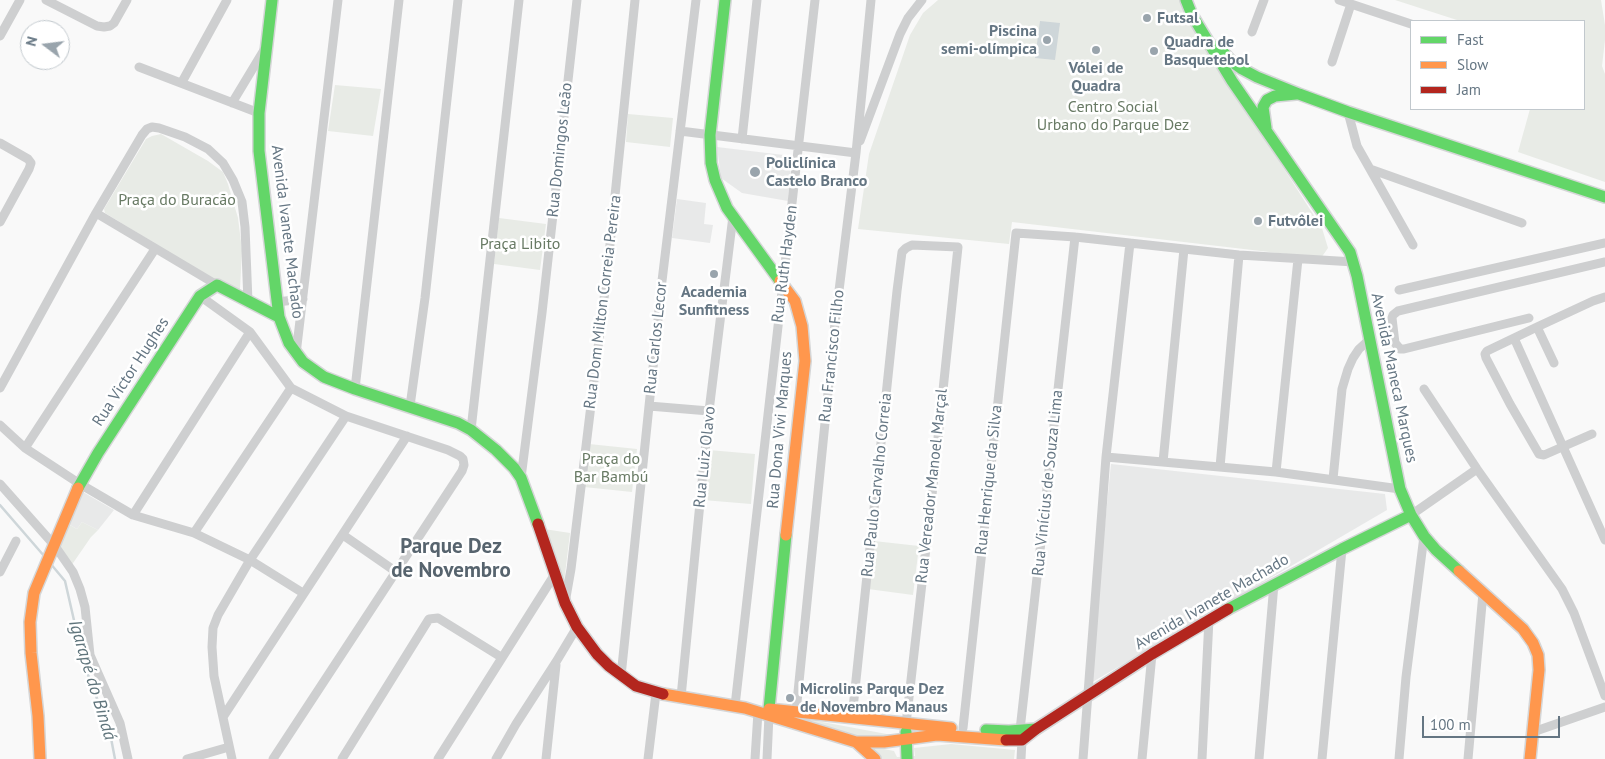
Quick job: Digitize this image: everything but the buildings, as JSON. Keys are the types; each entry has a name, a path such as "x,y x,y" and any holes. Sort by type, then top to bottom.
{"street":[{"path":"0,36 20,0"},
{"path":"46,0 97,26 104,27 114,23 127,0"},
{"path":"182,82 227,0"},
{"name":"Avenida Ivanete Machado","path":"272,0 258,132 260,169 277,302 283,331 296,354 312,370 324,377 355,389 446,418 471,430 496,450 514,468 521,478 555,574 577,627 608,666 636,686 656,693 761,711 856,742 884,742 950,735 996,739 1021,735 1036,728 1209,619 1342,549 1411,516"},
{"path":"296,354 338,0"},
{"path":"355,389 399,0"},
{"path":"410,406 425,298 458,0"},
{"path":"471,430 519,0"},
{"name":"Rua Domingos Leão","path":"521,478 542,313 576,0"},
{"name":"Rua Dom Milton Correia Pereira","path":"566,603 607,274 635,0"},
{"name":"Rua Carlos Lecor","path":"621,676 662,281 696,0"},
{"name":"Rua Dona Vivi Marques","path":"725,0 710,135 711,163 720,194 733,216 795,302 803,334 805,361 776,632 761,711"},
{"path":"742,139 757,0"},
{"name":"Rua Ruth Hayden","path":"735,706 815,0"},
{"name":"Rua Francisco Filho","path":"796,712 839,288 856,153 871,0"},
{"path":"680,131 856,153 900,34 908,18 922,0"},
{"name":"Avenida Maneca Marques","path":"1186,0 1192,15 1232,81 1345,243 1354,262 1400,489 1411,516 1436,550 1509,615 1523,629 1533,643 1538,655 1539,670 1530,759"},
{"path":"1192,0 1220,48 1231,61 1257,77 1348,112 1605,198"},
{"path":"1252,32 1264,0"},
{"path":"1339,0 1410,24"},
{"path":"1332,62 1351,4"},
{"path":"232,103 268,44"},
{"path":"139,67 259,113"},
{"path":"1267,133 1263,107 1267,100 1275,96 1299,94"},
{"path":"1348,112 1357,146 1413,246"},
{"path":"0,388 96,213 142,135 152,127 185,137 208,149 223,162 233,180 242,202 243,210 248,302"},
{"path":"0,143 28,159 31,163 0,222"},
{"path":"1370,169 1522,223"},
{"path":"96,213 217,285 280,317"},
{"name":"Rua Luiz Olavo","path":"681,698 709,411 733,216"},
{"name":"Rua Henrique da Silva","path":"964,728 1016,233 1075,237"},
{"path":"1075,237 1239,255 1354,262"},
{"name":"Rua Vinícius de Souza Lima","path":"1021,759 1021,735 1075,237"},
{"path":"1082,759 1106,457 1130,243"},
{"path":"1399,290 1605,243"},
{"name":"Rua Vereador Manoel Marçal","path":"902,252 912,245 958,247 906,724"},
{"path":"26,448 155,249"},
{"path":"1163,462 1184,249"},
{"name":"Rua Paulo Carvalho Correia","path":"852,718 902,252"},
{"path":"1220,467 1239,255"},
{"path":"1276,472 1298,259"},
{"path":"1529,318 1400,349 1395,343 1392,318 1393,314 1398,311 1605,262"},
{"name":"Rua Victor Hughes","path":"40,759 38,716 31,653 30,622 34,593 80,484 98,453 200,296 217,285"},
{"path":"200,296 250,332 291,388 346,416 460,456 464,465 462,471 273,759"},
{"path":"1592,434 1544,455 1539,454 1486,358 1487,351 1536,327 1605,298"},
{"path":"277,302 303,299"},
{"path":"1536,327 1554,363"},
{"path":"133,515 250,332"},
{"path":"1514,338 1605,540"},
{"path":"1333,480 1342,389 1353,358 1359,348 1369,340"},
{"path":"194,533 291,388"},
{"path":"1424,389 1477,469 1562,589 1574,613 1605,696"},
{"path":"649,406 709,411"},
{"path":"232,759 214,676 213,628 218,615 250,560 346,416"},
{"path":"0,424 26,448 80,484 133,515 194,533 250,560 303,593"},
{"path":"223,717 407,436"},
{"path":"1106,457 1276,472 1400,489"},
{"path":"1411,516 1477,469"},
{"path":"0,484 53,550 74,572 85,608 90,655 120,723 128,759"},
{"path":"342,535 395,572"},
{"path":"1399,759 1406,677 1424,536"},
{"path":"0,572 16,541"},
{"path":"1322,759 1342,549"},
{"path":"438,759 555,574"},
{"path":"1259,759 1274,584"},
{"path":"1468,759 1483,593"},
{"path":"342,759 429,619 438,618 501,657"},
{"path":"1202,759 1209,619"},
{"path":"496,759 577,627"},
{"path":"1142,759 1152,654"},
{"path":"546,759 556,662"},
{"path":"648,759 656,693"},
{"path":"1533,732 1605,707"},
{"path":"755,759 761,711"},
{"path":"761,711 767,759"},
{"name":"Avenida Ivanete Machado","path":"761,711 796,712 1021,735"},
{"path":"823,731 831,716"},
{"path":"906,724 906,758"},
{"path":"856,742 875,759"},
{"path":"187,759 229,747"}],"shaded area":[{"name":"Piscina semi-olímpica","path":"1040,21 1060,23 1055,60 1035,58"},
{"name":"Policlínica Castelo Branco","path":"717,147 792,156 788,201 742,193 721,178"},
{"path":"677,199 706,203 704,224 713,225 710,243 672,238"},
{"path":"1111,464 1385,494 1387,510 1089,684"},
{"path":"83,492 114,510 98,530 82,522 77,529 68,524"}],"green space":[{"name":"Centro Social Urbano do Parque Dez","path":"938,0 1181,0 1241,102 1322,228 1328,248 1321,258 1012,222 1009,244 858,229 869,154 910,35 923,13"},
{"path":"1395,0 1601,0 1605,25 1602,66 1605,74 1605,182 1518,152 1530,110 1585,110 1585,20 1457,20"},
{"path":"335,85 381,89 373,136 328,131"},
{"path":"628,114 673,118 670,147 626,142"},
{"name":"Praça do Buracão","path":"161,134 208,161 223,172 238,218 242,250 240,289 234,292 105,213 104,209 146,139"},
{"name":"Praça Libito","path":"499,218 546,224 540,270 494,264"},
{"name":"Praça do Bar Bambú","path":"589,444 637,449 632,492 584,487"},
{"path":"709,450 755,454 751,504 703,500"},
{"path":"82,522 98,530 71,566 61,552 60,540 68,524 77,529"},
{"path":"544,529 570,533 563,591"},
{"path":"874,541 919,546 913,595 868,589"},
{"path":"790,716 892,735 892,740 883,742 884,749 894,751 897,757 915,756 914,748 951,744 1015,750 1014,759 876,759 862,749 880,749 881,742 830,734"}],"waterway":[{"name":"Igarapé do Bindá","path":"0,505 45,557"},
{"name":"Igarapé do Bindá","path":"50,563 65,581 84,664 110,733 115,759"}],"traffic: fast":[{"path":"272,0 259,113 259,151 279,317 289,343 303,362 324,377 458,423 471,430 496,450 514,468 521,478 538,524"},
{"path":"725,0 710,135 711,163 715,180 727,208 780,281"},
{"path":"1186,0 1192,15 1232,81 1350,252 1357,276 1400,489 1411,515 1424,536 1459,571"},
{"path":"1218,46 1231,61 1242,69 1299,94 1605,197"},
{"path":"1266,128 1263,107 1267,100 1275,96 1296,94"},
{"path":"78,488 98,453 200,296 217,285 279,317"},
{"path":"1228,609 1411,515"},
{"path":"769,709 786,535"},
{"path":"986,730 1036,729"},
{"path":"906,732 907,759"}],"traffic: slow":[{"path":"780,281 795,301 802,326 805,361 786,535"},
{"path":"40,759 38,716 31,653 30,622 34,593 78,488"},
{"path":"1459,571 1523,629 1533,643 1538,655 1539,670 1530,759"},
{"path":"663,694 745,708 856,742 884,742 937,735 1006,740"},
{"path":"769,709 951,728"},
{"path":"856,742 875,759"}],"traffic: jam":[{"path":"538,524 565,603 577,627 597,654 609,666 636,686 663,694"},
{"path":"1006,740 1022,740 1152,654 1228,609"}],"place":[{"name":"Futsal","path":"1147,18"},
{"name":"Piscina semi-olímpica","path":"1047,40"},
{"name":"Vólei de Quadra","path":"1096,50"},
{"name":"Quadra de Basquetebol","path":"1154,51"},
{"name":"Policlínica Castelo Branco","path":"755,172"},
{"name":"Futvôlei","path":"1258,221"},
{"name":"Academia Sunfitness","path":"714,274"},
{"name":"Microlins Parque Dez de Novembro Manaus","path":"790,698"}],"district":[{"name":"Parque Dez de Novembro","path":"451,559"}]}
